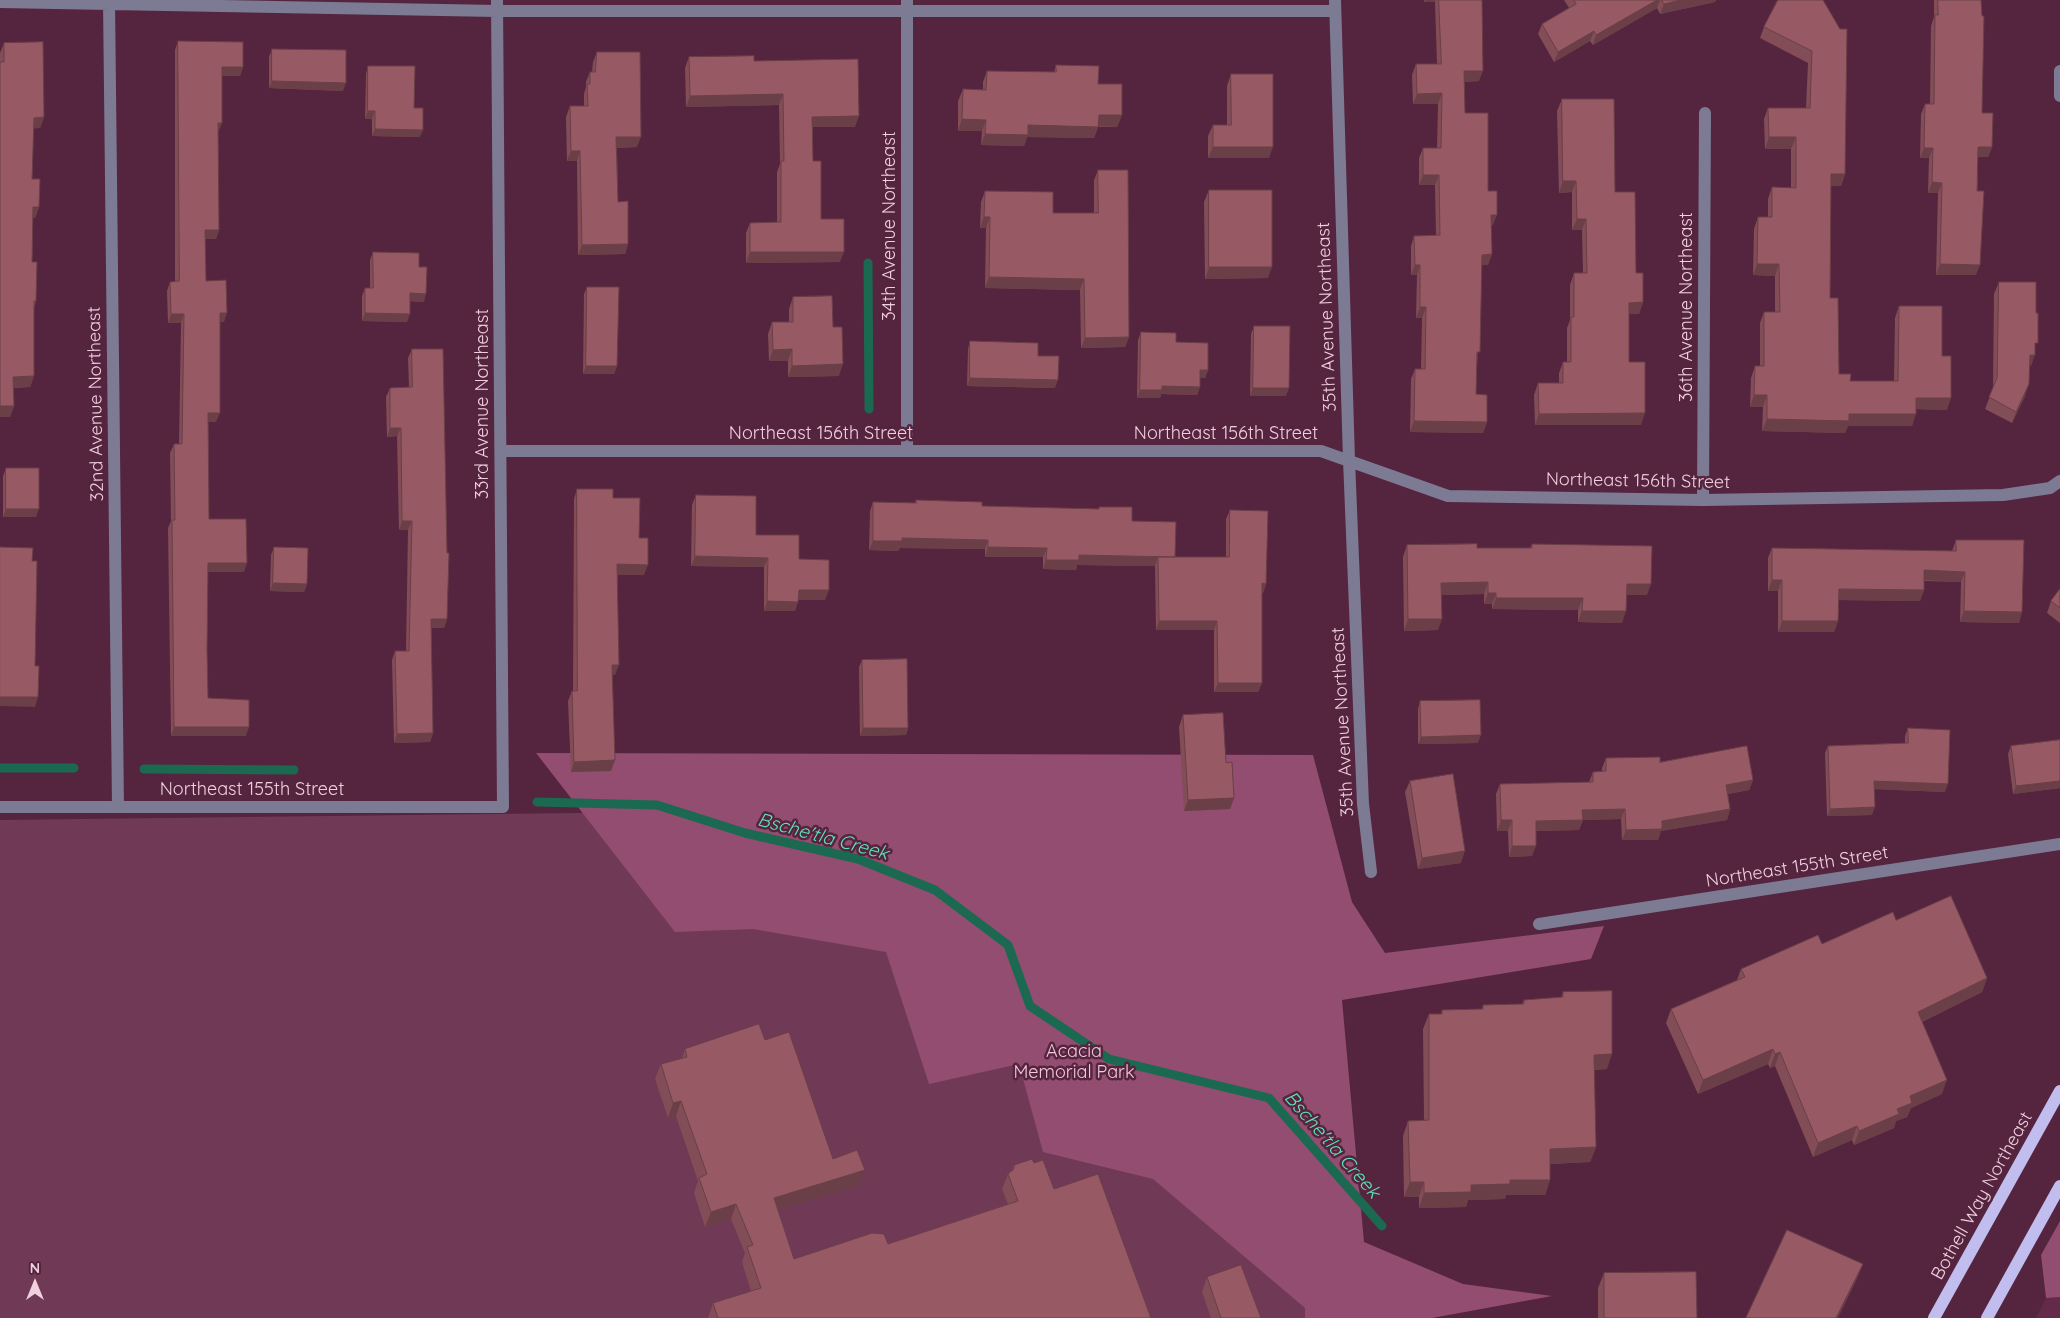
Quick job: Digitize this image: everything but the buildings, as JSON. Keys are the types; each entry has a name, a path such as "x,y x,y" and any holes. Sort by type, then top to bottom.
{"main road":[{"name":"Bothell Way Northeast","path":"1934,1318 2060,1091"},
{"path":"1986,1318 2060,1186"}],"street":[{"path":"0,2 497,5 1335,5"},
{"name":"32nd Avenue Northeast","path":"109,2 118,807"},
{"name":"33rd Avenue Northeast","path":"497,5 503,807"},
{"name":"34th Avenue Northeast","path":"907,5 907,451"},
{"name":"35th Avenue Northeast","path":"1335,5 1349,460 1363,804 1372,872"},
{"path":"2060,70 2060,92"},
{"name":"36th Avenue Northeast","path":"1703,500 1705,113"},
{"name":"Northeast 156th Street","path":"501,451 1321,451 1448,496 1703,500 2003,495 2050,488 2060,481"},
{"name":"Northeast 155th Street","path":"0,807 503,807"},
{"name":"Northeast 155th Street","path":"1539,924 2060,844"}],"shaded area":[{"path":"2060,1296 2060,1318 2036,1318 2046,1298"}],"green space":[{"path":"536,753 1313,755 1352,902 1385,953 1604,926 1591,959 1342,1000 1364,1242 1463,1284 1552,1296 1432,1318 1305,1318 1305,1308 1153,1179 1043,1152 1019,1064 929,1084 886,952 753,929 675,932"},
{"name":"Acacia Memorial Park","path":"1321,804 1340,1318 0,1318 0,820"},
{"path":"2060,1221 2060,1297 2046,1298 2041,1255"}],"waterway":[{"path":"868,263 869,409"},
{"path":"0,768 74,768"},
{"path":"144,769 294,770"},
{"name":"Bsche'tla Creek","path":"537,802 657,805 745,833 858,859 935,890 1008,945 1030,1006 1109,1059 1269,1098 1382,1226"}]}
